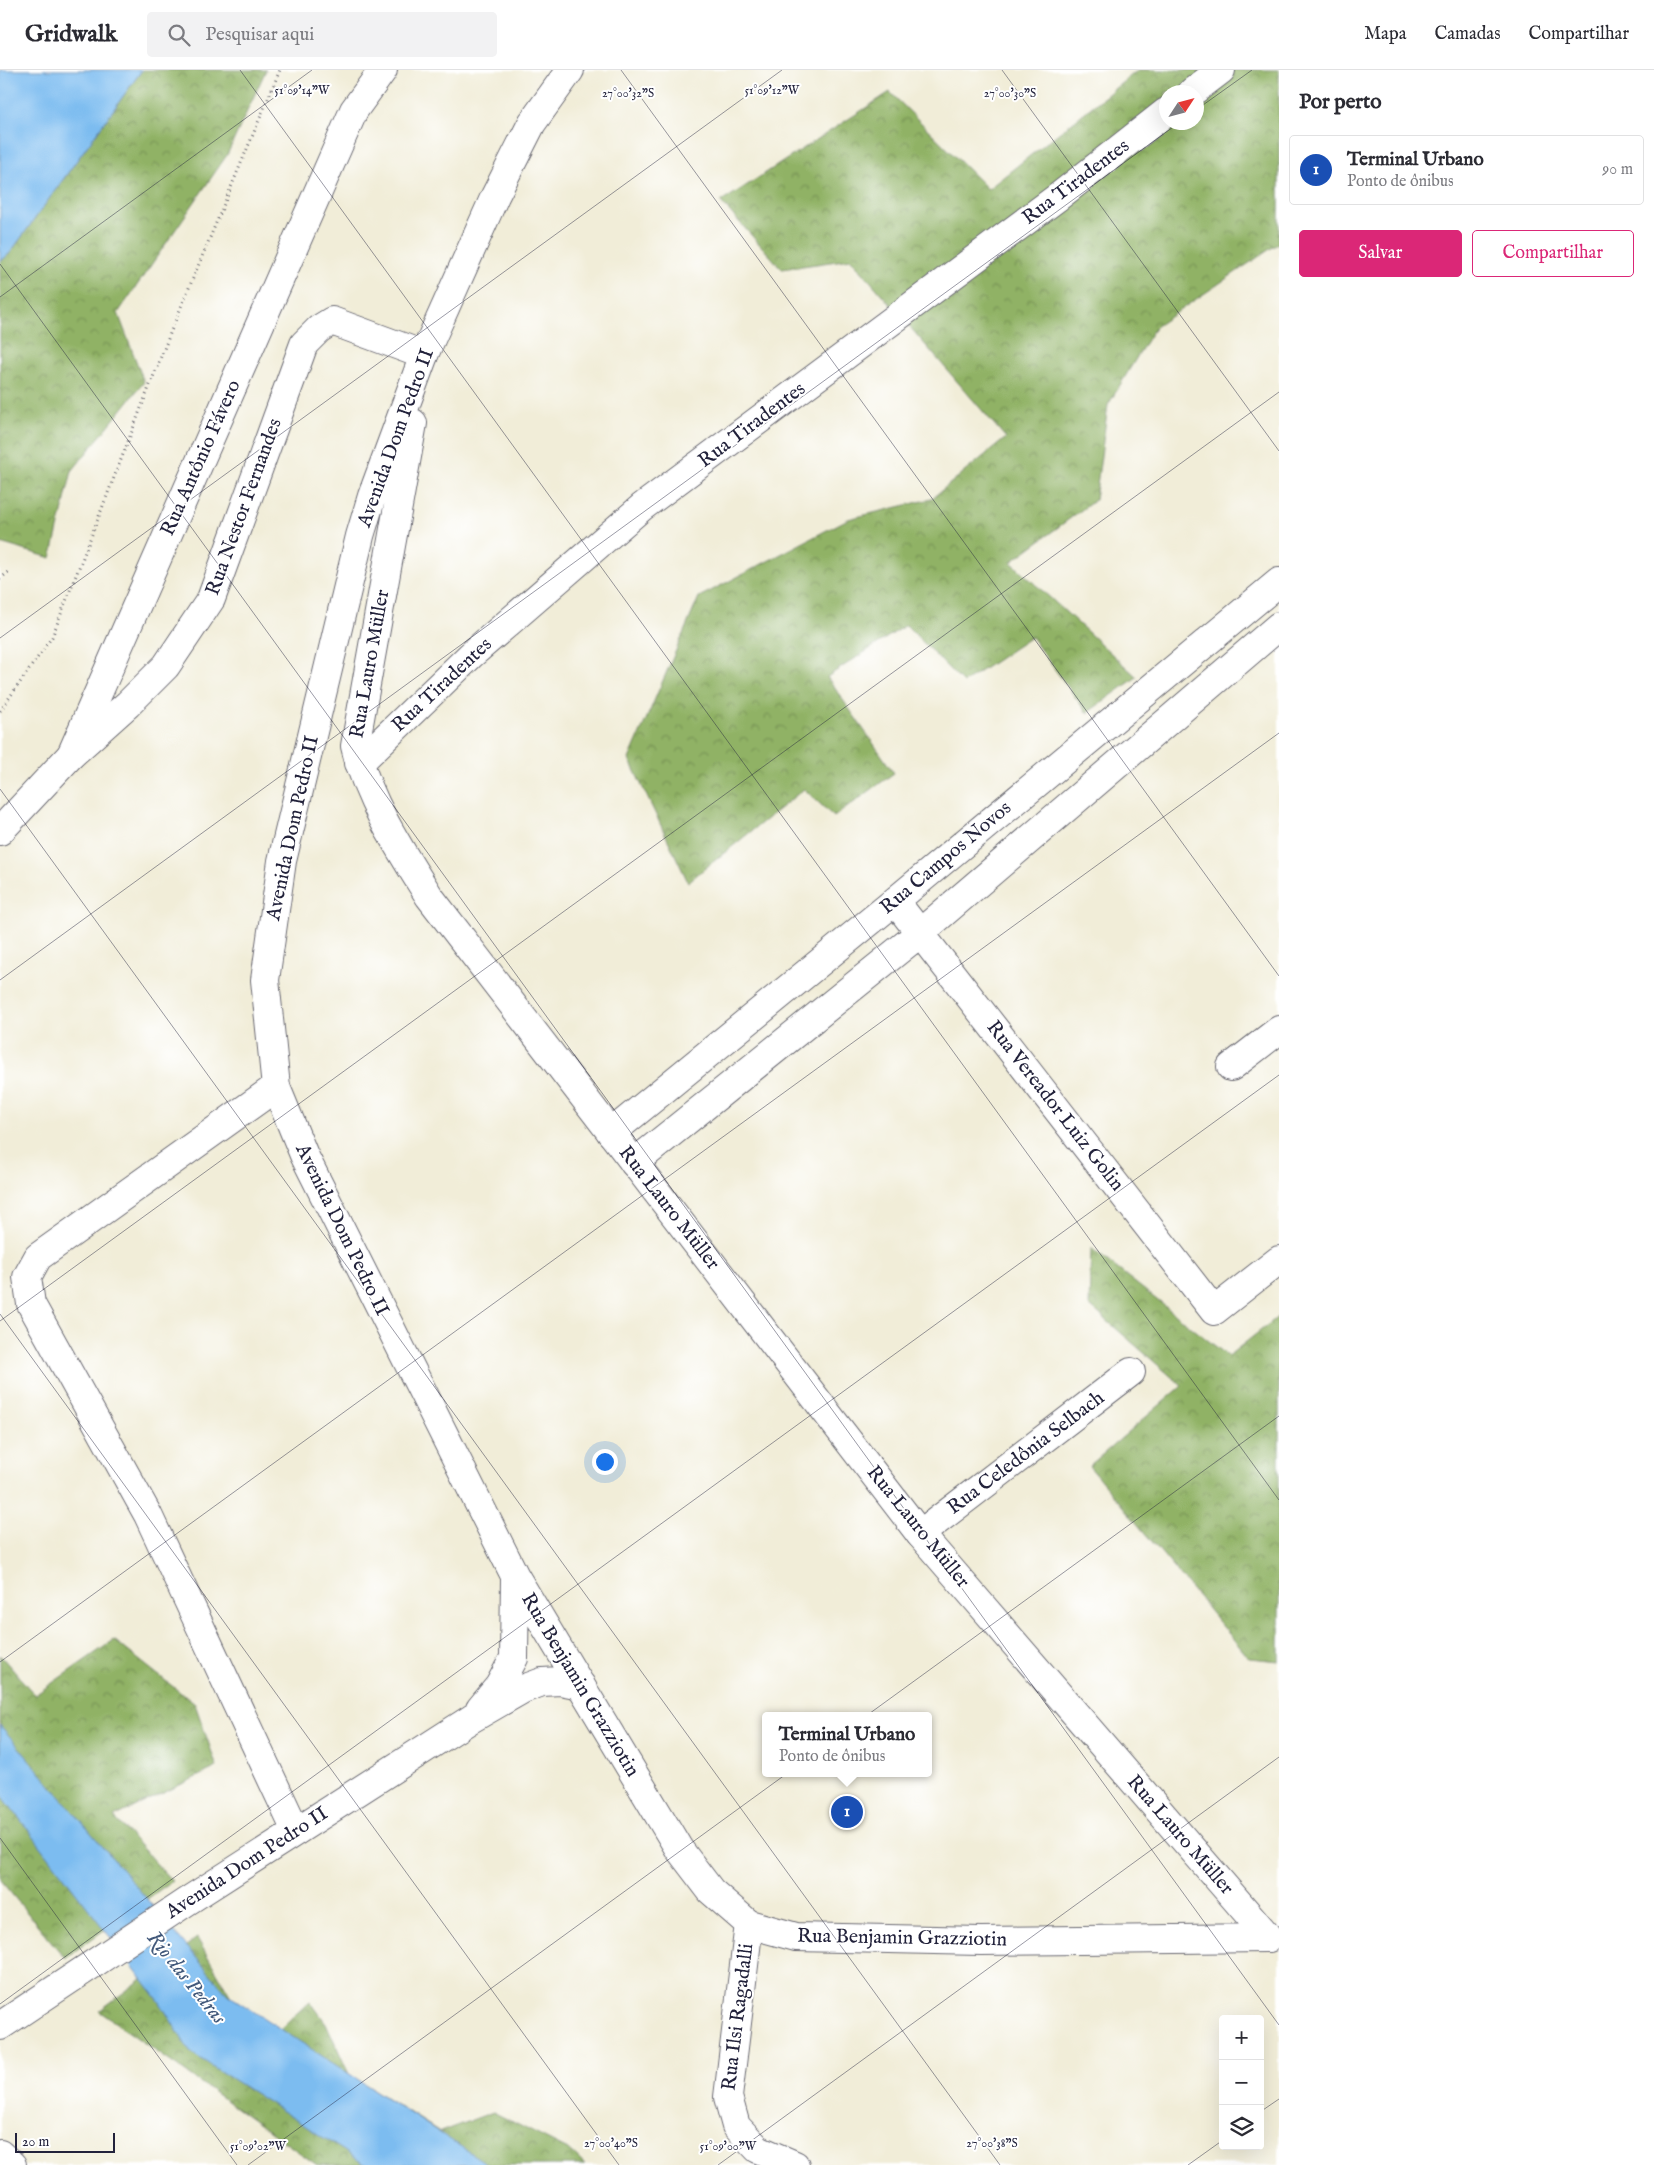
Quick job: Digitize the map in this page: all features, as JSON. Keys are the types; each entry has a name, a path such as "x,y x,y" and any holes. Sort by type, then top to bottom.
{"main road":[{"name":"Rua Antônio Fávero","path":"0,831 71,755 354,110 383,70"},
{"name":"Avenida Dom Pedro II","path":"471,1719 499,1686 514,1658 515,1576 304,1155 276,1087 265,980 282,861 358,544 372,496 424,355 495,196 532,123 570,70"},
{"path":"1201,85 1221,70"},
{"name":"Rua Tiradentes","path":"359,763 471,655 642,507 1058,197 1159,118"},
{"name":"Rua Nestor Fernandes","path":"71,755 128,704 166,666 211,599 304,344 319,329 332,322 424,355"},
{"name":"Rua Lauro Müller","path":"424,355 355,746 359,763 384,824 429,896 920,1534 1276,1941"},
{"name":"Rua Campos Novos","path":"611,1133 895,901 1279,582"},
{"name":"Rua Campos Novos","path":"634,1163 920,933 1279,626"},
{"name":"Rua Vereador Luiz Golin","path":"895,901 1214,1311 1279,1260"},
{"path":"1231,1067 1279,1030"},
{"path":"276,1087 38,1257 26,1277 31,1304 148,1515 296,1831"},
{"name":"Rua Celedônia Selbach","path":"920,1534 1131,1372"},
{"name":"Rua Benjamin Grazziotin","path":"515,1576 679,1849 711,1891 750,1924 796,1937 981,1941 1276,1941"},
{"name":"Avenida Dom Pedro II","path":"0,2026 186,1902 471,1719 523,1689 542,1682 560,1681 581,1685"},
{"name":"Rua Ilsi Ragadalli","path":"750,1924 728,2097 736,2126 758,2149 795,2165"},
{"path":"0,2154 12,2165"}],"path":[{"path":"0,711 52,637 172,331 280,70"},
{"path":"0,579 10,571"}],"green space":[{"path":"142,70 266,70 227,155 118,313 144,382 72,471 51,558 0,543 0,262 10,253"},
{"path":"1138,70 1279,70 1279,243 1155,327 1108,405 1095,500 1011,562 1137,677 1087,713 1031,637 963,683 906,625 827,677 894,773 834,817 804,789 688,882 629,759 699,597 848,519 931,499 1006,438 851,259 782,269 721,202 890,92 988,189"},
{"path":"1091,1248 1228,1356 1279,1316 1279,1661 1249,1658 1089,1466 1182,1386 1089,1305"},
{"path":"114,1640 195,1704 217,1767 114,1817 172,1881 65,1958 0,1880 0,1655 35,1695"},
{"path":"197,1938 245,2021 270,2038 310,2001 326,2023 349,2074 440,2132 493,2112 570,2151 585,2165 317,2165 99,2011"}],"water":[{"path":"0,70 142,70 10,253 0,262"},
{"name":"Rio das Pedras","path":"0,1725 227,1994 489,2165 366,2165 190,2052 159,2001 0,1793"}],"place":[{"name":"Terminal Urbano","path":"847,1812"}]}
